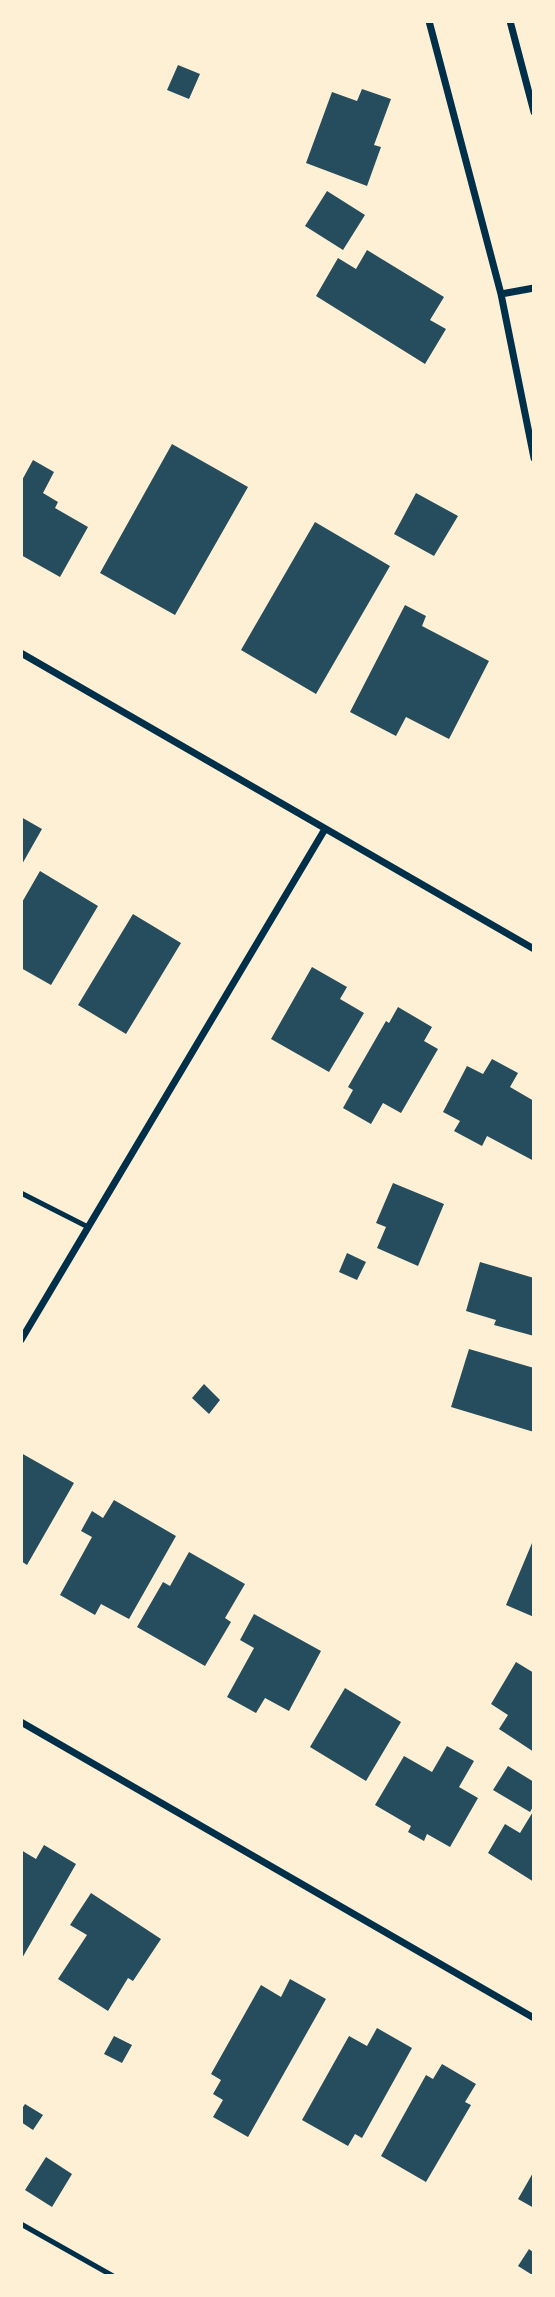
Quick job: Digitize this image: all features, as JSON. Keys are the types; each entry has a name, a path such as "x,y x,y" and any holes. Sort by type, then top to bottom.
{"street":[{"path":"429,21 501,294 534,458"},
{"path":"510,21 534,112"},
{"path":"501,294 534,288"},
{"path":"21,653 534,949"},
{"path":"21,1340 325,829"},
{"path":"21,1722 534,2018"}],"lane":[{"path":"21,1193 88,1227"},
{"path":"21,2224 113,2276"}],"building":[{"path":"178,65 200,74 189,99 167,90"},
{"path":"362,89 391,99 374,145 381,147 367,186 306,163 332,92 357,101"},
{"path":"327,191 365,215 343,250 305,226"},
{"path":"367,250 444,297 430,320 446,329 425,364 316,296 338,258 356,269"},
{"path":"172,444 248,487 175,615 100,573"},
{"path":"33,460 54,472 43,493 58,502 55,508 88,527 60,577 21,555 21,482"},
{"path":"416,493 458,516 434,556 394,534"},
{"path":"315,522 390,566 316,694 241,650"},
{"path":"405,605 426,616 422,626 489,661 449,739 406,717 396,736 350,712"},
{"path":"21,817 42,829 21,866"},
{"path":"40,871 98,906 51,985 21,968 21,904"},
{"path":"133,914 181,943 126,1034 78,1005"},
{"path":"312,967 347,987 340,999 364,1013 329,1072 271,1039"},
{"path":"398,1007 432,1027 424,1041 438,1049 401,1113 383,1103 371,1124 343,1108 353,1090 348,1087 386,1021 389,1023"},
{"path":"492,1059 518,1073 510,1087 534,1101 534,1161 487,1136 482,1146 454,1131 460,1121 443,1112 467,1066 483,1074"},
{"path":"393,1183 444,1204 418,1266 377,1248 386,1227 376,1223"},
{"path":"347,1253 366,1262 357,1280 339,1272"},
{"path":"480,1262 534,1278 534,1336 494,1325 496,1320 466,1311"},
{"path":"469,1349 534,1368 534,1432 451,1407"},
{"path":"204,1384 220,1400 209,1414 192,1398"},
{"path":"21,1453 74,1483 27,1565 21,1561"},
{"path":"114,1500 176,1536 129,1619 101,1604 95,1615 60,1595 92,1537 81,1531 92,1511 103,1518"},
{"path":"532,1543 534,1544 534,1617 506,1605"},
{"path":"189,1552 245,1584 225,1618 231,1622 205,1666 137,1627 163,1582 170,1586"},
{"path":"254,1614 321,1651 289,1711 265,1698 256,1713 227,1697 254,1648 240,1640"},
{"path":"516,1662 534,1673 534,1752 499,1729 508,1715 491,1704"},
{"path":"345,1688 401,1722 366,1781 310,1747"},
{"path":"447,1746 474,1761 459,1787 478,1798 450,1847 427,1834 424,1841 408,1832 411,1826 375,1805 404,1756 432,1772"},
{"path":"508,1766 534,1782 534,1805 530,1812 493,1790"},
{"path":"534,1810 534,1882 488,1853 505,1824 520,1833"},
{"path":"44,1845 76,1864 21,1960 21,1850 36,1859"},
{"path":"91,1893 161,1939 133,1981 128,1978 108,2011 58,1979 87,1935 70,1925"},
{"path":"290,1979 326,1999 248,2137 213,2117 223,2100 213,2094 221,2080 211,2074 261,1985 281,1997"},
{"path":"377,2028 412,2048 362,2138 355,2134 348,2146 302,2120 349,2036 367,2046"},
{"path":"114,2036 132,2045 122,2063 104,2054"},
{"path":"442,2064 476,2084 465,2102 471,2105 426,2182 381,2156 426,2075 433,2079"},
{"path":"25,2104 43,2115 33,2130 21,2122 21,2110"},
{"path":"46,2157 72,2174 52,2207 25,2190"},
{"path":"534,2171 534,2208 518,2199"},
{"path":"529,2249 534,2253 534,2276 518,2266"}]}
